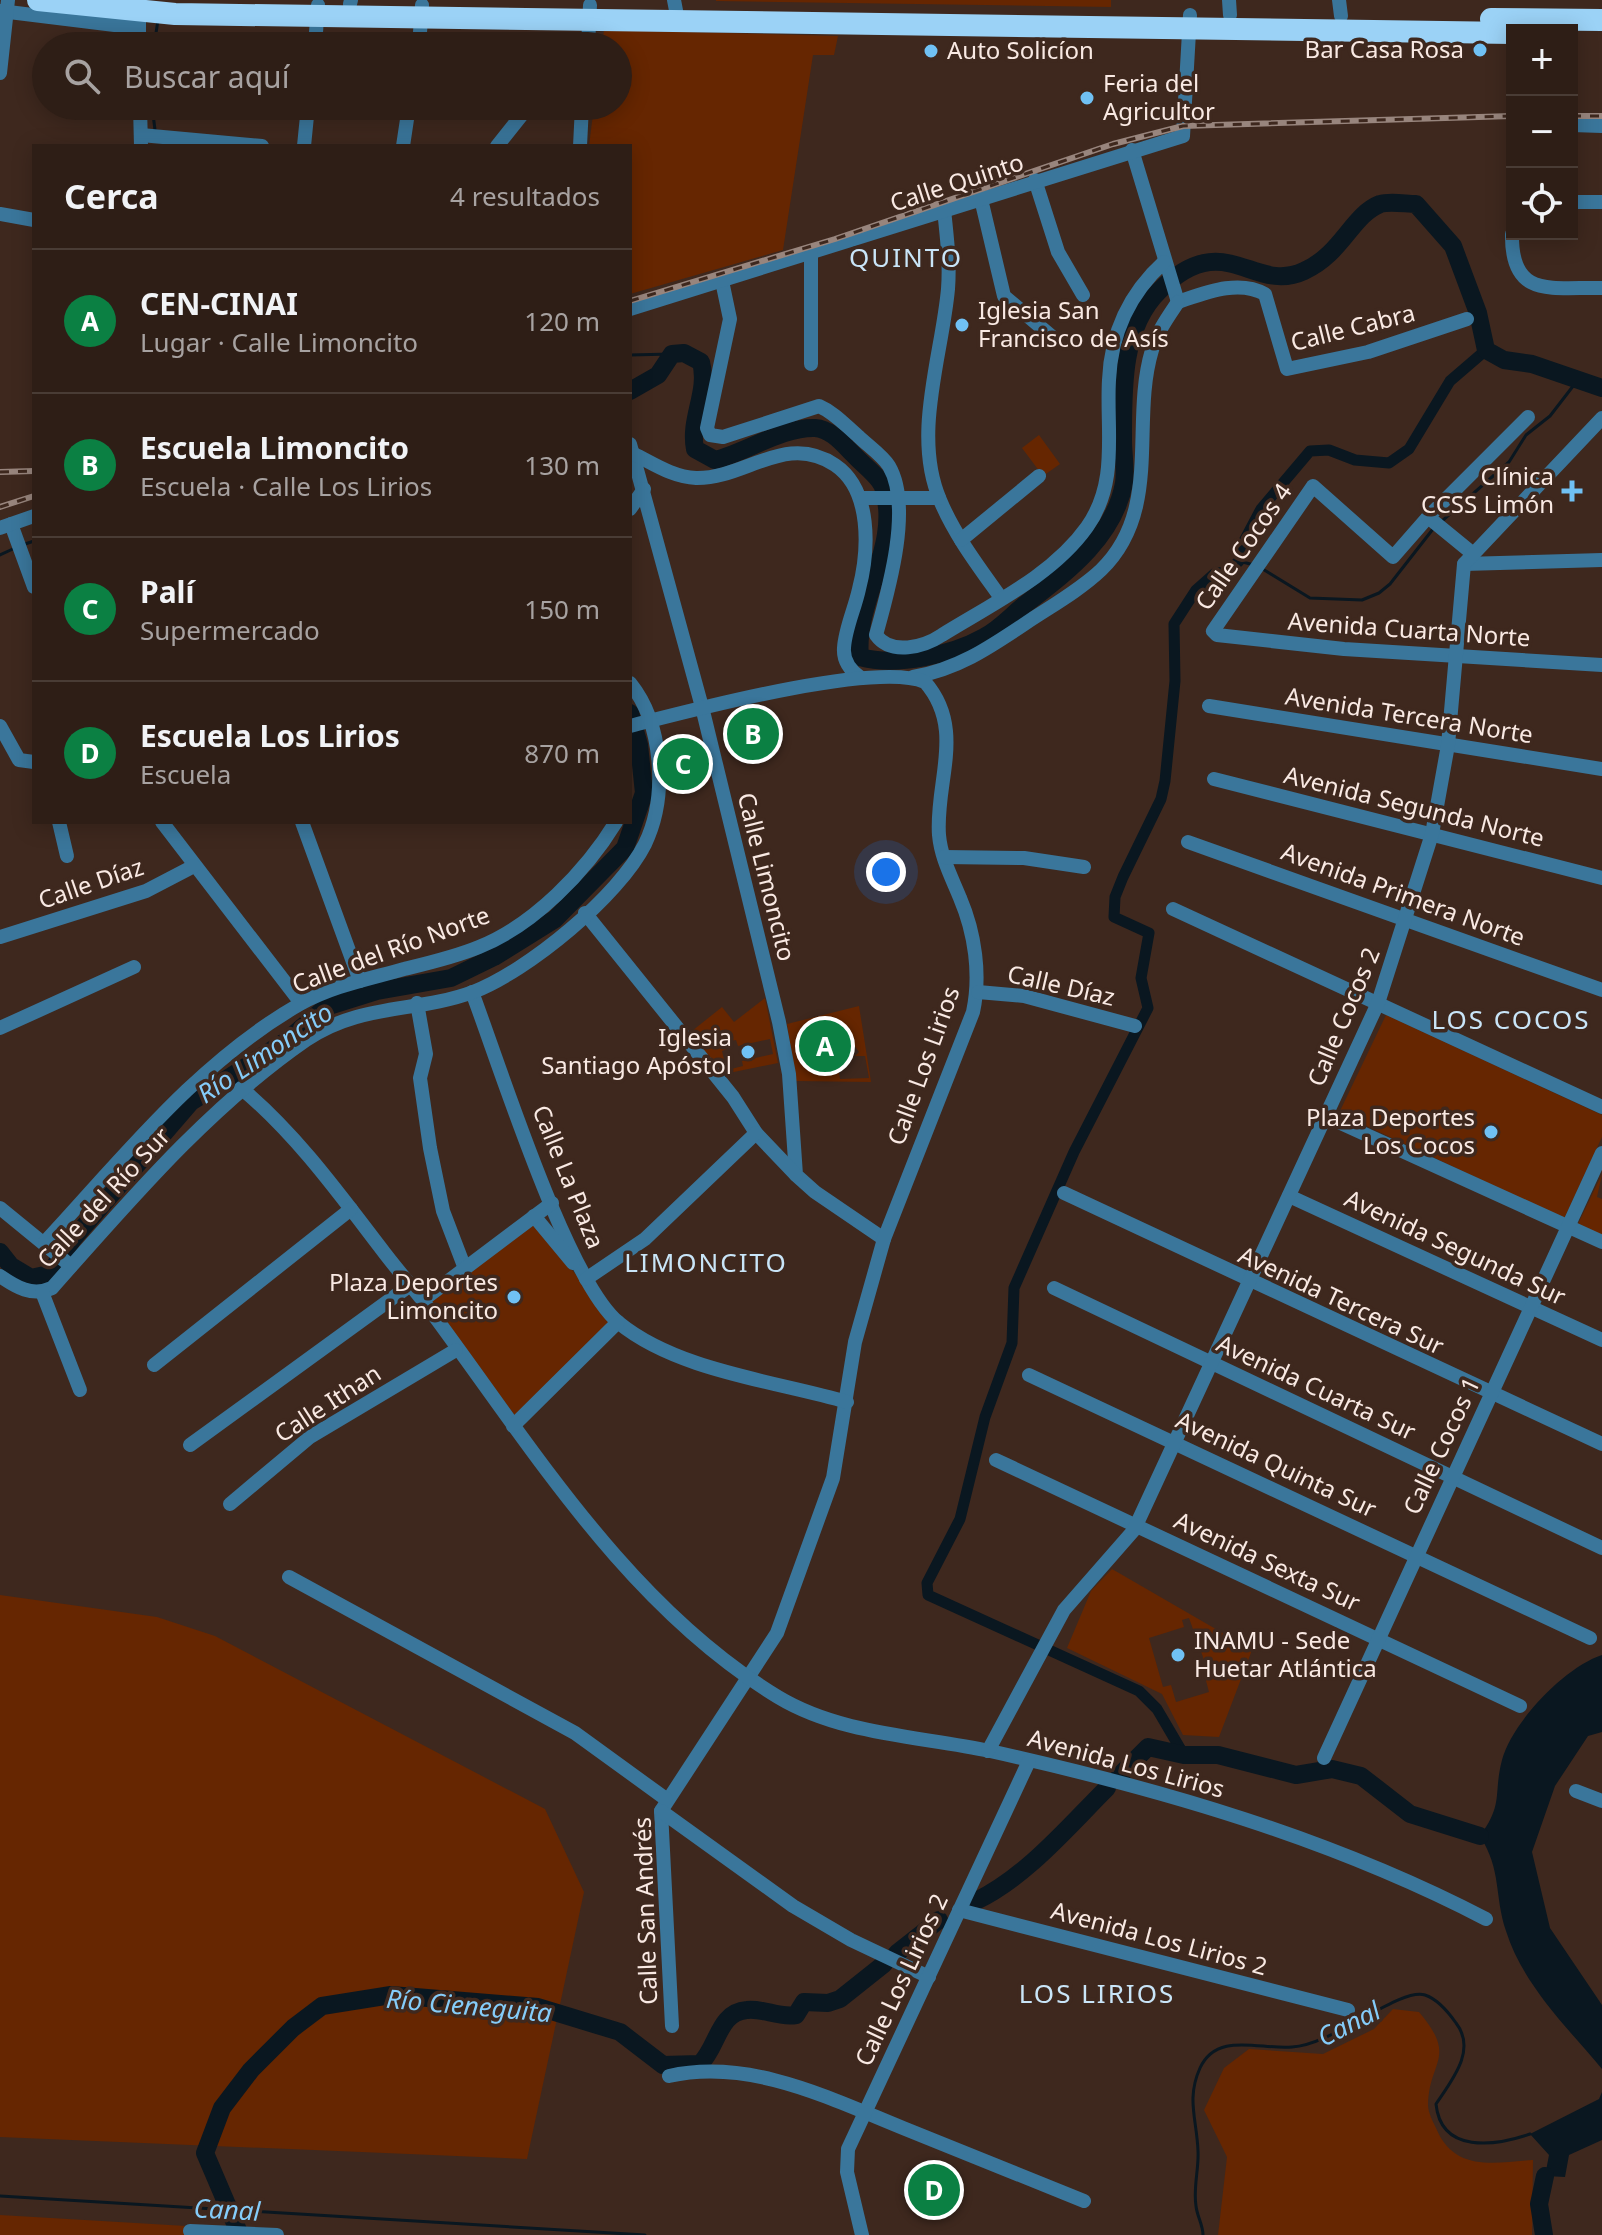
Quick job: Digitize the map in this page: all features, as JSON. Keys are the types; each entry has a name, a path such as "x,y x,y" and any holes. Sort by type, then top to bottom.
{"highway":[{"path":"38,0 150,9 676,10 1506,28"},
{"path":"318,10 350,2 423,11"},
{"path":"1190,22 1230,7 1340,8 1506,27"},
{"path":"1560,24 1602,20"},
{"path":"1578,33 1602,33"}],"street":[{"path":"0,73 4,8 150,9 143,32"},
{"path":"316,32 318,10"},
{"path":"421,32 423,11"},
{"path":"589,32 590,12"},
{"name":"Calle Quinto","path":"632,308 1183,136 1190,22"},
{"path":"304,144 307,120"},
{"path":"403,144 407,120"},
{"path":"499,144 518,120"},
{"path":"580,144 581,120"},
{"path":"1578,125 1602,126"},
{"path":"143,139 164,136 242,144"},
{"path":"641,724 702,707 861,678 913,677 944,672 968,661 1102,569 1119,547 1134,515 1144,474 1143,412 1152,349 1178,302 1132,150"},
{"path":"1035,180 1058,252 1083,295"},
{"path":"981,199 1004,296 1056,340"},
{"path":"1578,202 1602,202"},
{"path":"944,210 948,288 930,415 929,448 939,498 961,540 1001,598"},
{"path":"0,214 32,220"},
{"path":"1512,240 1512,259 1523,278 1547,287 1602,288"},
{"path":"811,254 811,364"},
{"path":"722,281 730,319 710,405 707,428 710,435 723,437 819,406 834,413 888,464 898,499 892,578 876,635 881,642 904,648 919,646 1001,598 1069,549 1089,524 1106,486 1111,454 1109,377 1119,334 1135,291 1164,262"},
{"name":"Calle Cabra","path":"1178,302 1214,290 1252,286 1265,294 1287,369 1368,352 1467,319"},
{"path":"1528,417 1428,517 1468,558 1602,560"},
{"path":"1468,558 1601,420"},
{"path":"632,449 669,472 694,478 710,477 770,456 806,453 839,467 855,483 862,498 860,585 844,649 847,664 861,678"},
{"name":"Calle Limoncito","path":"632,449 702,707 779,1022 789,1074 796,1175"},
{"path":"961,540 1039,476"},
{"name":"Calle Cocos 4","path":"1214,633 1214,627 1313,486 1393,557 1428,517"},
{"path":"632,506 644,489"},
{"path":"862,498 939,498"},
{"path":"32,517 8,528 32,582"},
{"name":"Calle Cocos 2","path":"988,1751 1064,1610 1136,1525 1378,1003 1432,834 1448,745 1468,558"},
{"name":"Avenida Cuarta Norte","path":"1214,633 1344,649 1602,665"},
{"name":"Calle Los Lirios","path":"750,1676 777,1633 833,1478 855,1342 884,1239 978,992 969,926 944,857 938,816 947,733 938,700 925,682 913,677"},
{"name":"Calle del Río Sur","path":"0,1276 17,1288 42,1292 52,1288 208,1118 241,1088 310,1038 352,1015 472,992 540,955 617,881 651,831 658,786 632,690"},
{"name":"Avenida Tercera Norte","path":"1209,706 1602,769"},
{"path":"0,726 19,760 32,762"},
{"name":"Avenida Segunda Norte","path":"1214,779 1602,878"},
{"path":"59,824 67,856"},
{"path":"163,824 301,1003"},
{"path":"303,824 360,981"},
{"name":"Calle del Río Norte","path":"45,1242 193,1082 301,1003 360,981 480,947 510,931 574,876 614,824"},
{"name":"Avenida Primera Norte","path":"1188,842 1602,990"},
{"path":"944,857 1024,858 1084,867"},
{"name":"Calle Díaz","path":"0,937 146,891 194,866"},
{"path":"1173,909 1602,1107"},
{"path":"585,913 733,1097 756,1133 815,1192 884,1239"},
{"path":"0,1028 134,967"},
{"name":"Calle La Plaza","path":"472,992 552,1203 586,1279 618,1322 683,1358 847,1402"},
{"name":"Calle Díaz","path":"978,992 1024,996 1135,1026"},
{"path":"417,1003 426,1054 420,1078 430,1148 443,1211 464,1266"},
{"name":"Avenida Los Lirios","path":"241,1088 266,1109 351,1209 423,1300 456,1350 566,1498 666,1607 776,1695 817,1716 988,1751 1165,1795 1314,1842 1421,1885 1486,1919"},
{"path":"1325,1116 1602,1242"},
{"path":"534,1216 586,1279 645,1239 756,1133"},
{"name":"Calle Cocos 1","path":"1324,1758 1602,1153"},
{"name":"Avenida Tercera Sur","path":"1064,1193 1489,1395 1602,1444"},
{"name":"Avenida Segunda Sur","path":"1289,1196 1602,1340"},
{"path":"423,1300 464,1266 552,1203"},
{"path":"0,1208 71,1266"},
{"path":"154,1365 351,1209"},
{"path":"190,1445 409,1286"},
{"name":"Avenida Cuarta Sur","path":"1054,1288 1602,1548"},
{"path":"42,1292 80,1390"},
{"path":"513,1426 618,1322"},
{"name":"Calle Ithan","path":"230,1504 310,1437 456,1350"},
{"name":"Avenida Quinta Sur","path":"1029,1375 1590,1638"},
{"name":"Avenida Sexta Sur","path":"996,1460 1520,1706"},
{"path":"289,1577 575,1733 793,1906 851,1940 929,1977"},
{"name":"Calle San Andrés","path":"672,2026 664,1805 750,1676"},
{"name":"Calle Los Lirios 2","path":"861,2230 847,2172 848,2149 1029,1761"},
{"path":"1576,1791 1602,1801"},
{"name":"Avenida Los Lirios 2","path":"959,1910 1348,2010"},
{"path":"669,2076 691,2071 731,2071 795,2086 1084,2201"},
{"path":"190,2231 277,2235"}],"shaded area":[{"path":"716,0 1111,0 1111,7 716,1"},
{"path":"604,30 838,36 834,55 813,55 783,250 632,293 632,144 589,144 592,120 632,120 632,32"},
{"path":"1039,435 1060,464 1043,476 1022,448"},
{"path":"765,998 778,1063 729,1073 717,1058 710,1064 687,1035 722,1007 734,1022","holes":["770,1039 773,1054 742,1061 743,1066 731,1069 729,1063 725,1064 722,1051 727,1049 726,1042 736,1040 738,1046"]},
{"path":"859,1006 871,1082 796,1081 787,1024","holes":["825,1017 838,1057 851,1056 847,1051 854,1045 859,1052 855,1056 865,1056 869,1078 840,1079 838,1066 806,1070 803,1051 817,1048 808,1023"]},
{"path":"1386,1015 1602,1115 1602,1137 1564,1219 1339,1113"},
{"path":"1602,1174 1597,1197 1602,1199 1602,1239 1577,1226"},
{"path":"533,1221 612,1320 516,1417 430,1302"},
{"path":"1112,1569 1252,1650 1219,1737 1183,1735 1162,1694 1067,1648 1091,1591","holes":["1189,1618 1208,1671 1204,1673 1209,1692 1176,1702 1171,1685 1163,1687 1149,1638 1184,1627 1182,1620"]},
{"path":"0,1595 157,1617 215,1636 545,1809 584,1892 527,2159 0,2137"},
{"path":"1393,2009 1419,2012 1437,2040 1438,2059 1428,2105 1432,2120 1453,2152 1477,2162 1533,2160 1532,2235 1218,2235 1227,2157 1204,2110 1224,2068 1249,2049 1323,2054 1374,2029"},
{"path":"0,2215 254,2230 253,2235 0,2235"}],"water":[{"path":"1602,1655 1602,1732 1588,1736 1555,1786 1532,1852 1550,1928 1602,2005 1602,2069 1547,2004 1523,1969 1506,1931 1492,1861 1480,1836 1492,1815 1502,1760 1517,1729 1557,1683 1587,1661"},
{"path":"1602,2092 1602,2140 1569,2155 1565,2177 1545,2176 1549,2155 1530,2134 1599,2099"}],"waterway":[{"path":"156,32 158,20"},
{"path":"154,120 155,130"},
{"name":"Río Limoncito","path":"632,390 658,375 672,354 684,353 701,362 703,373 695,449 715,460 790,431 815,428 836,438 874,474 883,487 887,530 864,615 860,657 890,661 940,654 989,634 1070,568 1098,538 1110,522 1124,483 1124,382 1137,323 1159,291 1182,272 1202,263 1220,262 1269,275 1286,276 1317,264 1370,209 1384,203 1416,204 1453,246 1478,313 1486,350 1504,360 1532,364 1602,388"},
{"path":"1184,1755 1157,1709 1139,1691 928,1595 927,1583 960,1519 985,1417 1012,1343 1014,1288 1074,1152 1148,1008 1141,978 1149,933 1114,917 1115,897 1161,799 1165,781 1175,681 1174,624 1196,590 1214,574 1229,571 1239,561 1243,543 1261,509 1310,451 1329,450 1355,460 1389,463 1409,449 1450,381 1486,350"},
{"path":"632,355 672,354"},
{"path":"1442,521 1509,462 1526,435 1550,416 1577,381"},
{"path":"1261,568 1310,598 1362,600 1390,584 1433,529"},
{"path":"22,545 32,542"},
{"path":"0,555 15,548"},
{"path":"1239,561 1254,565"},
{"name":"Río Limoncito","path":"0,1252 11,1266 31,1278 49,1274 73,1239 191,1102 286,1041 326,1007 377,991 451,978 494,957 555,919 625,848 644,793 639,745 632,720"},
{"name":"Río Cieneguita","path":"1120,1775 1148,1747 1184,1755 1218,1755 1296,1775 1332,1769 1361,1776 1410,1814 1480,1836"},
{"name":"Río Cieneguita","path":"976,1901 995,1891 1029,1865 1107,1788"},
{"name":"Río Cieneguita","path":"897,1953 939,1920"},
{"name":"Río Cieneguita","path":"240,2235 205,2153 222,2108 251,2070 293,2028 322,2006 391,1995 538,2007 620,2032 663,2065 700,2064 724,2023 737,2012 753,2010 796,2015 804,2002 828,2003 840,1999 884,1964"},
{"name":"Canal","path":"1203,2235 1195,2199 1198,2151 1194,2090 1200,2068 1208,2057 1228,2046 1292,2047 1308,2044 1399,1999 1425,1995 1450,2015 1462,2033 1464,2044 1460,2065 1436,2104 1440,2120 1448,2131 1459,2139 1486,2143 1530,2134"},
{"path":"1544,2235 1539,2204 1545,2176"},
{"name":"Canal","path":"0,2196 645,2235"}],"railway":[{"path":"632,300 835,239 1113,144 1183,126 1506,116"},
{"path":"1578,116 1602,116"},
{"path":"0,472 32,471"},
{"path":"0,507 32,497"}],"place":[{"name":"Bar Casa Rosa","path":"1480,50"},
{"name":"Auto Solicíon","path":"931,51"},
{"name":"Feria del Agricultor","path":"1087,98"},
{"name":"Iglesia San Francisco de Asís","path":"962,325"},
{"name":"Clínica CCSS Limón","path":"1572,491"},
{"name":"Escuela Limoncito","path":"753,734"},
{"name":"Palí","path":"683,764"},
{"name":"CEN-CINAI","path":"825,1046"},
{"name":"Iglesia Santiago Apóstol","path":"748,1052"},
{"name":"Plaza Deportes Los Cocos","path":"1491,1132"},
{"name":"Plaza Deportes Limoncito","path":"514,1297"},
{"name":"INAMU - Sede Huetar Atlántica","path":"1178,1655"},
{"name":"Escuela Los Lirios","path":"934,2190"}],"district":[{"name":"QUINTO","path":"906,258"},
{"name":"LOS COCOS","path":"1511,1020"},
{"name":"LIMONCITO","path":"706,1263"},
{"name":"LOS LIRIOS","path":"1097,1994"}]}
